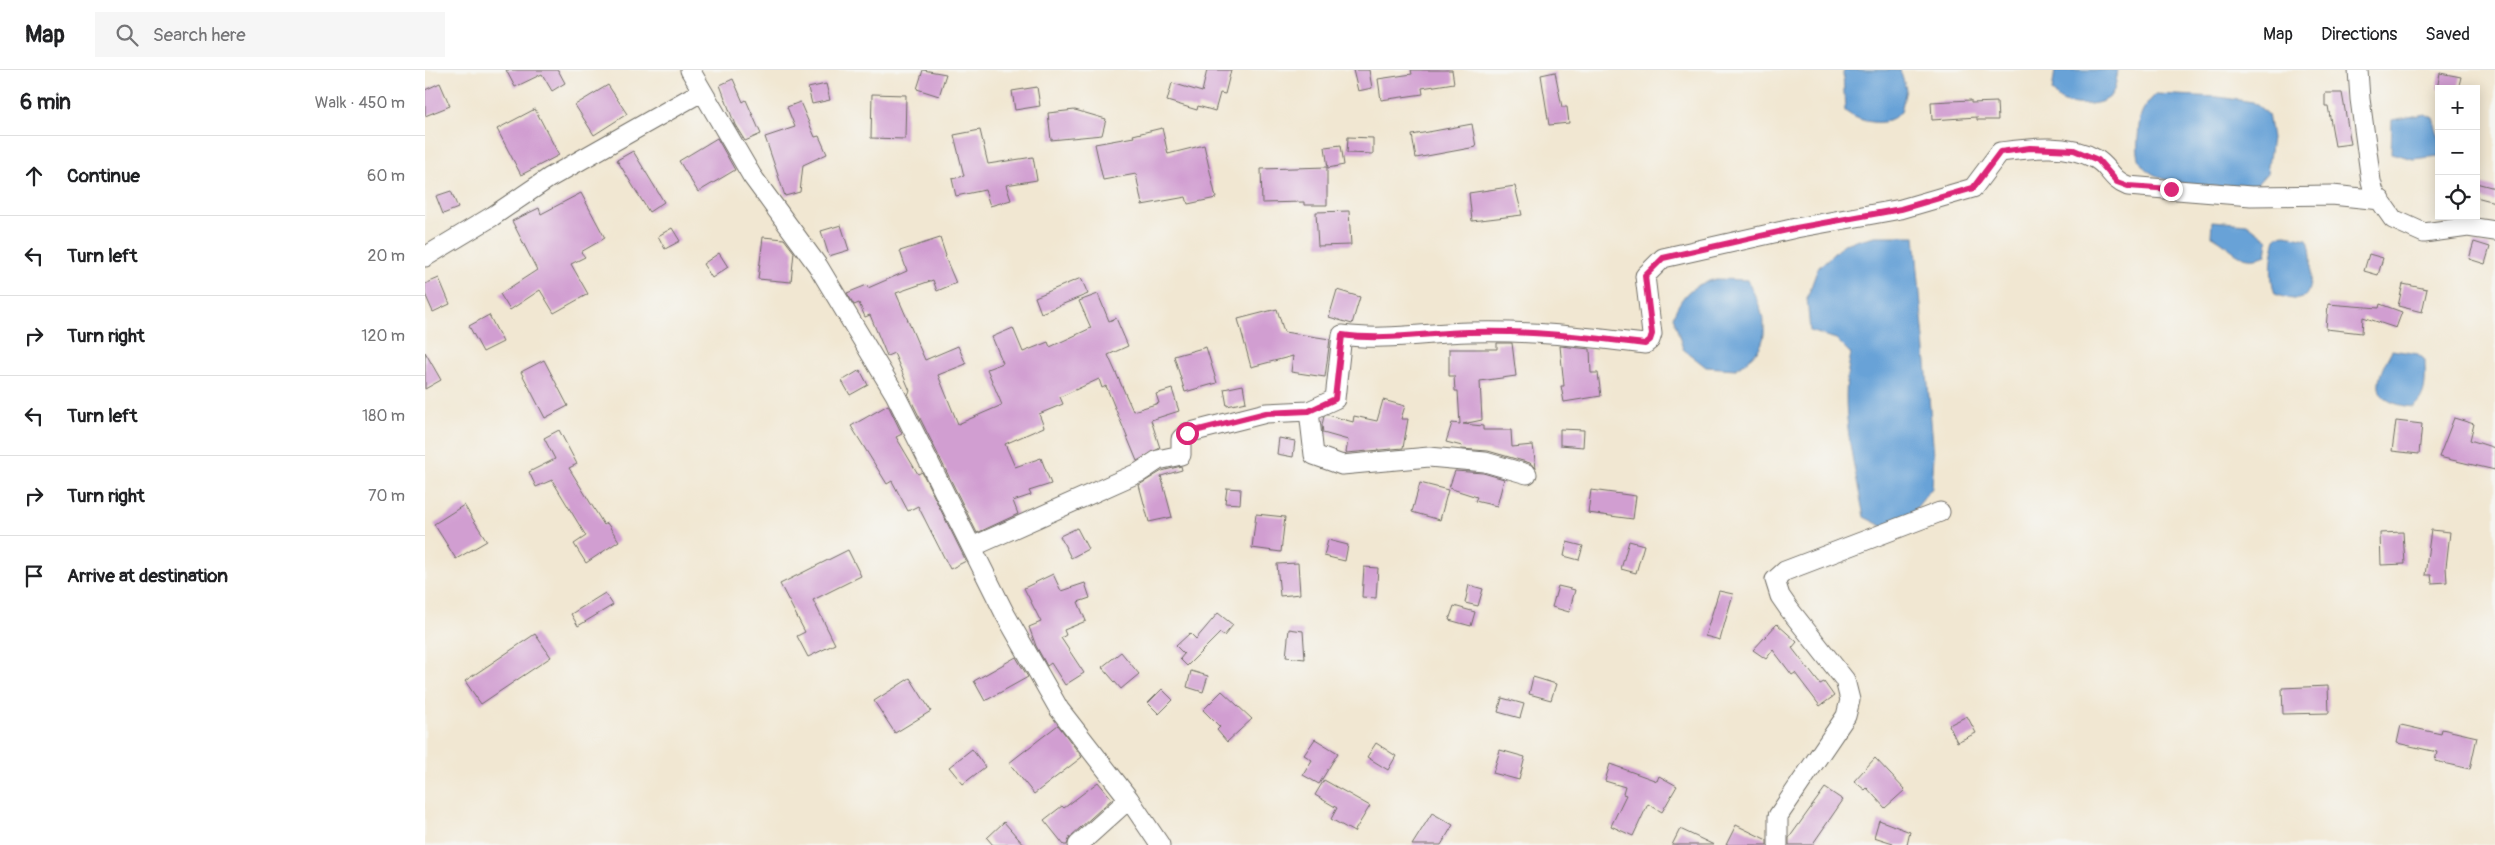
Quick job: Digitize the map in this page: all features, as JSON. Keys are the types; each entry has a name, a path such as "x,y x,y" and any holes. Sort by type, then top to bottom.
{"street":[{"path":"690,70 701,92 752,176 817,266 895,394 1005,614 1059,708 1129,799 1160,845"},
{"path":"2358,70 2371,181 2374,192 2393,219 2424,233 2468,227 2495,231"},
{"path":"425,257 493,216 549,178 701,92"},
{"path":"972,547 1140,472 1158,460 1181,455 1181,439 1187,433 1266,413 1309,411 1335,399 1342,335 1369,339 1469,332 1574,336 1645,344 1650,340 1652,334 1645,276 1663,258 1796,228 1901,209 1973,188 2000,152 2030,148 2074,150 2098,160 2117,182 2128,186 2251,196 2332,195 2381,200"},
{"path":"1309,411 1314,455 1342,465 1429,457 1485,462 1527,474"},
{"path":"1778,845 1778,816 1846,716 1850,700 1845,680 1789,609 1781,596 1775,580 1785,572 1940,512"},
{"path":"1078,845 1129,799"}],"water":[{"path":"1845,70 1900,70 1906,89 1901,112 1890,120 1871,122 1860,119 1845,111 1843,73"},
{"path":"2055,70 2118,70 2115,86 2110,97 2097,103 2083,104 2064,102 2052,91"},
{"path":"2156,94 2218,97 2253,102 2268,114 2272,138 2267,173 2256,185 2200,186 2171,181 2147,170 2141,164 2138,156 2139,124 2143,110"},
{"path":"2425,114 2433,118 2435,124 2435,156 2413,159 2391,153 2392,120"},
{"path":"2212,221 2247,224 2268,240 2266,255 2249,258 2235,253 2218,239 2211,236"},
{"path":"2286,235 2307,239 2309,243 2310,286 2305,296 2298,299 2290,299 2275,294 2273,288 2271,265 2275,242 2277,236"},
{"path":"1875,236 1915,236 1934,455 1932,488 1913,512 1886,528 1864,517 1852,456 1847,415 1847,374 1851,354 1836,339 1810,331 1807,298 1818,268 1844,244"},
{"path":"1716,279 1747,280 1762,315 1764,334 1762,343 1753,356 1736,369 1706,367 1683,349 1673,316 1689,291 1700,284"},
{"path":"2392,350 2418,354 2425,360 2423,392 2413,407 2389,400 2382,395 2379,389 2381,372"}],"building":[{"path":"506,70 558,70 565,83 552,91 542,74 515,87"},
{"path":"923,70 946,74 939,96 917,89"},
{"path":"1207,70 1231,70 1225,94 1220,93 1215,111 1198,106 1197,110 1167,101 1172,83 1202,92"},
{"path":"1353,70 1369,70 1372,88 1358,91"},
{"path":"1411,70 1452,70 1454,83 1422,88 1423,94 1381,100 1378,79 1412,74"},
{"path":"1555,72 1562,107 1567,107 1569,123 1549,125 1541,75"},
{"path":"2440,73 2461,77 2459,85 2438,85"},
{"path":"733,79 743,102 746,100 761,134 745,141 735,125 720,85"},
{"path":"440,83 450,106 425,116 425,90"},
{"path":"826,84 830,100 812,104 808,88"},
{"path":"608,85 627,114 594,135 575,105"},
{"path":"1037,87 1040,106 1015,110 1012,91"},
{"path":"2325,93 2342,93 2351,144 2335,146 2328,106 2325,106"},
{"path":"872,94 906,95 905,139 871,138"},
{"path":"1971,100 1971,103 1997,102 1998,120 1977,120 1977,117 1932,120 1931,102"},
{"path":"800,102 815,137 819,136 827,154 803,165 800,192 785,196 765,137 795,127 787,107"},
{"path":"535,109 559,155 521,175 497,129"},
{"path":"1075,110 1106,119 1102,135 1051,140 1048,113"},
{"path":"1472,124 1476,147 1416,158 1412,135"},
{"path":"1162,128 1168,154 1204,145 1216,198 1188,204 1186,197 1142,205 1136,174 1103,180 1095,144 1134,137 1133,135"},
{"path":"980,130 988,164 1033,157 1037,180 1006,185 1011,200 990,206 985,190 956,196 952,179 964,176 954,135"},
{"path":"1348,137 1373,138 1373,154 1347,153"},
{"path":"717,138 735,170 698,192 679,161"},
{"path":"1341,145 1344,165 1328,168 1325,147"},
{"path":"633,151 664,202 649,212 617,160"},
{"path":"1327,167 1327,205 1304,205 1304,202 1262,203 1261,169"},
{"path":"2480,184 2495,188 2495,202 2480,198"},
{"path":"1515,186 1522,215 1472,221 1469,193"},
{"path":"451,191 458,208 443,214 436,196"},
{"path":"581,193 605,238 581,252 585,257 571,264 588,294 554,313 540,290 510,310 500,294 537,270 512,221 539,208 541,214"},
{"path":"1349,211 1351,245 1318,246 1316,212"},
{"path":"841,225 849,250 829,256 821,231"},
{"path":"672,228 680,241 665,249 658,236"},
{"path":"763,237 784,239 794,252 791,282 758,279"},
{"path":"940,238 945,257 956,283 937,291 933,280 896,293 925,360 958,346 966,364 938,375 958,424 1002,405 987,369 1003,363 992,337 1013,328 1023,352 1048,342 1050,347 1091,328 1079,301 1098,294 1109,321 1116,318 1128,346 1108,355 1133,411 1159,403 1156,394 1172,389 1179,411 1151,420 1160,448 1137,461 1106,386 1102,388 1099,379 1060,397 1063,404 1039,414 1044,427 1005,444 1015,467 1041,458 1051,484 1029,491 1031,495 1013,501 1018,514 977,533 908,394 910,391 894,353 887,356 870,315 865,317 859,303 854,305 847,293 867,285 868,288 907,271 900,251"},
{"path":"2474,242 2490,247 2485,264 2469,259"},
{"path":"719,253 728,267 712,278 703,264"},
{"path":"2369,254 2383,258 2378,275 2364,271"},
{"path":"439,278 450,304 433,312 425,294 425,284"},
{"path":"1081,278 1088,294 1041,313 1035,297"},
{"path":"2403,284 2427,289 2422,312 2398,306"},
{"path":"1337,290 1360,297 1352,324 1329,317"},
{"path":"2328,304 2379,308 2380,304 2402,312 2396,328 2363,317 2362,333 2326,329"},
{"path":"1277,309 1284,332 1330,339 1325,377 1291,372 1293,356 1251,367 1238,319"},
{"path":"489,315 503,342 483,352 469,326"},
{"path":"1497,343 1512,343 1516,376 1480,381 1482,420 1463,424 1483,426 1483,430 1511,430 1512,447 1533,445 1536,468 1530,463 1488,451 1461,449 1462,446 1446,442 1452,423 1460,424 1458,391 1455,391 1454,376 1449,376 1449,349 1497,349"},
{"path":"1560,346 1590,349 1591,373 1598,373 1601,396 1564,402 1561,386 1564,386"},
{"path":"1206,347 1217,383 1185,392 1174,356"},
{"path":"425,352 441,380 425,389"},
{"path":"544,360 568,406 545,418 521,372"},
{"path":"860,370 868,385 850,395 842,381"},
{"path":"1243,385 1246,402 1227,406 1224,389"},
{"path":"1383,400 1405,406 1401,419 1408,419 1403,448 1346,453 1348,440 1323,433 1324,416 1328,415 1353,422 1354,416 1377,421"},
{"path":"888,405 902,434 896,437 918,474 922,472 966,561 950,569 918,506 908,511 892,481 887,484 851,426"},
{"path":"2454,418 2474,424 2470,440 2495,448 2495,470 2439,457"},
{"path":"2396,421 2422,424 2419,454 2392,451"},
{"path":"1560,429 1584,430 1583,447 1560,445"},
{"path":"559,430 577,464 569,468 604,525 607,523 619,541 586,563 574,544 586,536 552,480 536,487 529,472 555,459 544,438"},
{"path":"1279,438 1295,441 1293,457 1277,454"},
{"path":"1181,466 1182,470 1161,476 1172,517 1149,522 1139,485 1162,471"},
{"path":"1455,471 1483,473 1504,479 1497,506 1475,501 1477,497 1449,488"},
{"path":"1420,483 1448,490 1440,520 1412,512"},
{"path":"1227,488 1241,489 1240,504 1225,503"},
{"path":"1591,490 1636,496 1633,519 1588,513"},
{"path":"464,505 487,541 456,559 434,524"},
{"path":"1256,514 1285,517 1281,552 1252,548"},
{"path":"1077,528 1088,549 1071,558 1060,536"},
{"path":"2431,530 2450,532 2446,567 2447,582 2432,583 2431,575 2425,575"},
{"path":"2403,532 2405,564 2381,565 2380,533"},
{"path":"1328,540 1348,545 1345,561 1324,556"},
{"path":"1629,541 1644,545 1636,573 1621,569"},
{"path":"1567,542 1583,546 1579,560 1564,556"},
{"path":"848,550 861,576 813,600 835,644 808,657 797,636 805,632 780,584"},
{"path":"1298,563 1300,594 1280,596 1277,564"},
{"path":"1364,567 1378,568 1376,598 1362,597"},
{"path":"1053,574 1061,591 1085,583 1090,598 1078,602 1086,621 1064,630 1066,635 1061,638 1084,673 1065,685 1051,663 1047,666 1036,646 1029,627 1041,622 1024,588"},
{"path":"1469,585 1483,589 1478,606 1465,603"},
{"path":"1558,586 1575,590 1569,612 1552,607"},
{"path":"1719,591 1733,594 1720,640 1705,636"},
{"path":"605,593 613,605 578,626 571,614"},
{"path":"1454,606 1475,612 1471,626 1449,620"},
{"path":"1218,613 1233,625 1224,636 1220,633 1187,666 1180,659 1184,654 1176,646 1190,633 1196,639"},
{"path":"1777,624 1797,642 1792,648 1820,684 1824,682 1834,696 1820,706 1795,673 1792,675 1773,650 1766,659 1753,650"},
{"path":"1289,629 1303,631 1305,659 1286,657"},
{"path":"535,634 551,657 481,704 465,681"},
{"path":"1121,652 1139,674 1121,689 1102,667"},
{"path":"1016,657 1028,677 985,701 974,681"},
{"path":"1191,671 1208,676 1203,692 1187,687"},
{"path":"1533,677 1556,684 1551,700 1529,694"},
{"path":"910,678 931,711 895,733 874,701"},
{"path":"2328,686 2329,713 2283,714 2282,688"},
{"path":"1162,689 1173,700 1159,714 1148,703"},
{"path":"1222,691 1252,719 1227,742 1217,730 1220,727 1203,710"},
{"path":"1502,698 1524,704 1520,718 1498,712"},
{"path":"1967,716 1976,733 1957,742 1949,725"},
{"path":"1058,725 1082,757 1034,794 1009,763"},
{"path":"2401,725 2441,734 2442,729 2477,737 2470,769 2435,761 2437,752 2397,743"},
{"path":"1315,739 1338,753 1319,784 1303,775 1312,760 1304,755"},
{"path":"1376,743 1396,756 1388,770 1367,757"},
{"path":"972,749 985,767 963,784 949,767"},
{"path":"1500,750 1525,757 1519,780 1493,773"},
{"path":"1875,758 1905,790 1885,808 1867,788 1865,790 1854,781"},
{"path":"1610,764 1657,781 1659,776 1677,786 1662,812 1648,804 1633,836 1611,826 1626,795 1623,794 1625,787 1605,781"},
{"path":"1324,780 1370,806 1354,832 1331,819 1337,808 1315,795"},
{"path":"1098,782 1112,799 1070,837 1067,845 1064,845 1044,820 1062,806 1064,808"},
{"path":"1825,788 1843,800 1812,845 1789,845 1789,838"},
{"path":"1432,813 1453,825 1441,845 1412,845"},
{"path":"1879,820 1910,832 1907,845 1892,845 1893,843 1874,837"},
{"path":"1004,822 1024,845 993,845 987,838"},
{"path":"1736,825 1767,840 1767,845 1726,845"},
{"path":"1680,829 1714,845 1672,845"}],"route":[{"path":"1187,433 1266,413 1309,411 1335,399 1342,335 1369,339 1469,332 1574,336 1645,344 1650,340 1652,334 1645,276 1663,258 1796,228 1901,209 1973,188 2000,152 2030,148 2074,150 2098,160 2117,182 2128,186 2171,189"}]}
